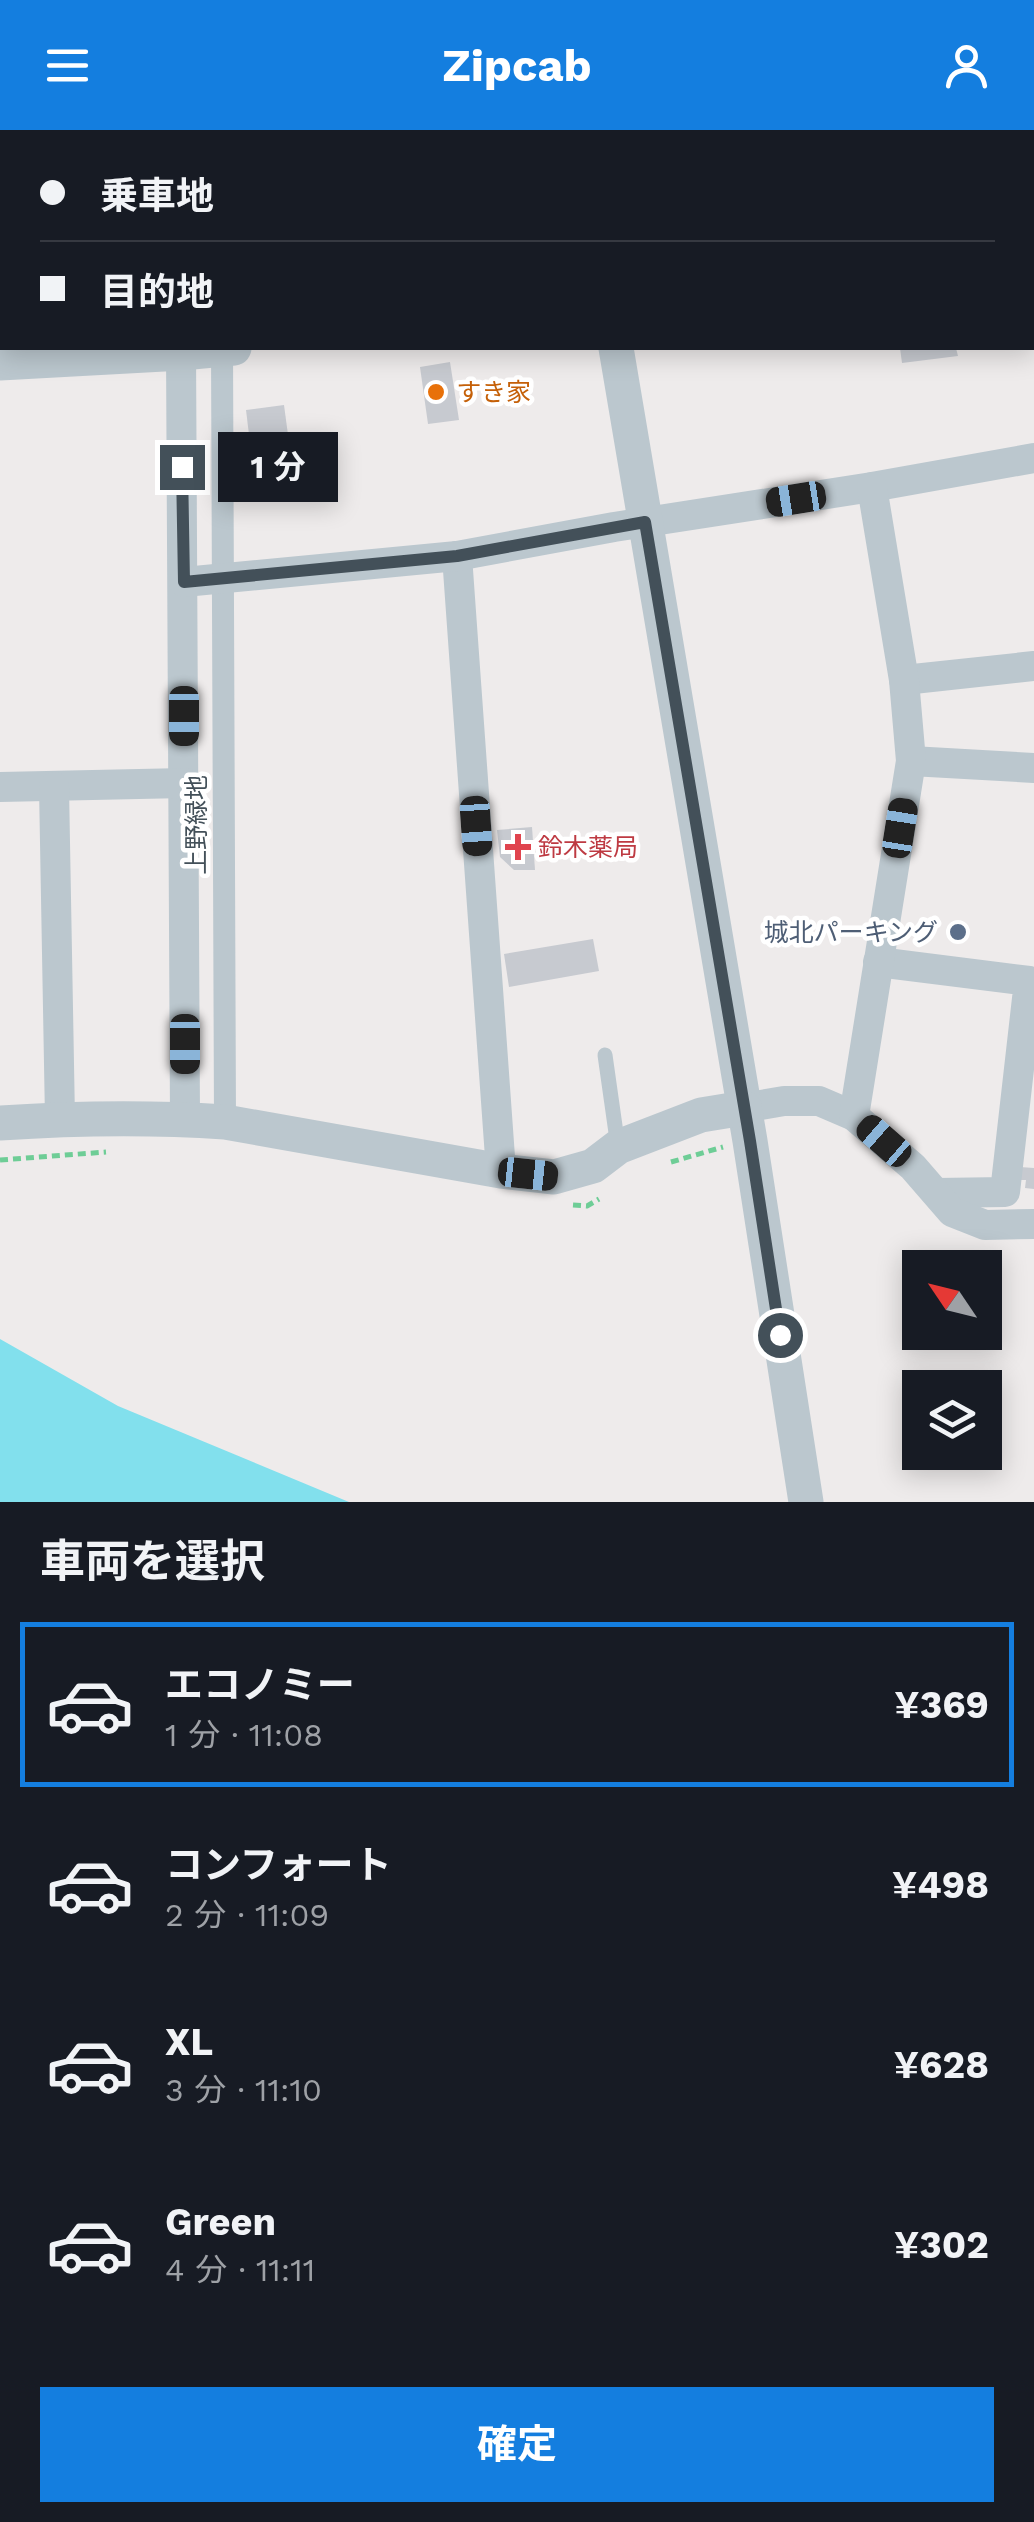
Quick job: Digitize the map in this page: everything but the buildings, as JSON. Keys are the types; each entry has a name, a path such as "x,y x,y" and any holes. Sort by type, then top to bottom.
{"street":[{"path":"0,362 182,350 184,1119"},
{"name":"上野緑地","path":"224,1122 226,350"},
{"path":"616,350 805,1496"},
{"path":"184,582 457,556 1034,458"},
{"path":"854,1116 911,761 904,680 872,487"},
{"path":"457,556 500,1172"},
{"path":"904,680 1034,666"},
{"path":"911,761 1034,768"},
{"path":"0,787 185,783"},
{"path":"54,787 60,1119"},
{"path":"878,962 1030,981 1005,1192 937,1192"},
{"path":"0,1123 60,1119 224,1122 500,1172 554,1178 593,1166 618,1146 701,1115 784,1101 819,1101 854,1116 913,1167 952,1212 985,1225 1034,1224"}],"lane":[{"path":"605,1055 618,1146"}],"water":[{"path":"0,1339 118,1406 349,1502 0,1502"}],"place":[{"name":"すき家","path":"436,392"},
{"name":"鈴木薬局","path":"518,847"},
{"name":"城北パーキング","path":"958,932"}],"route":[{"path":"182,467 184,582 457,556 645,522 780,1335"}]}
